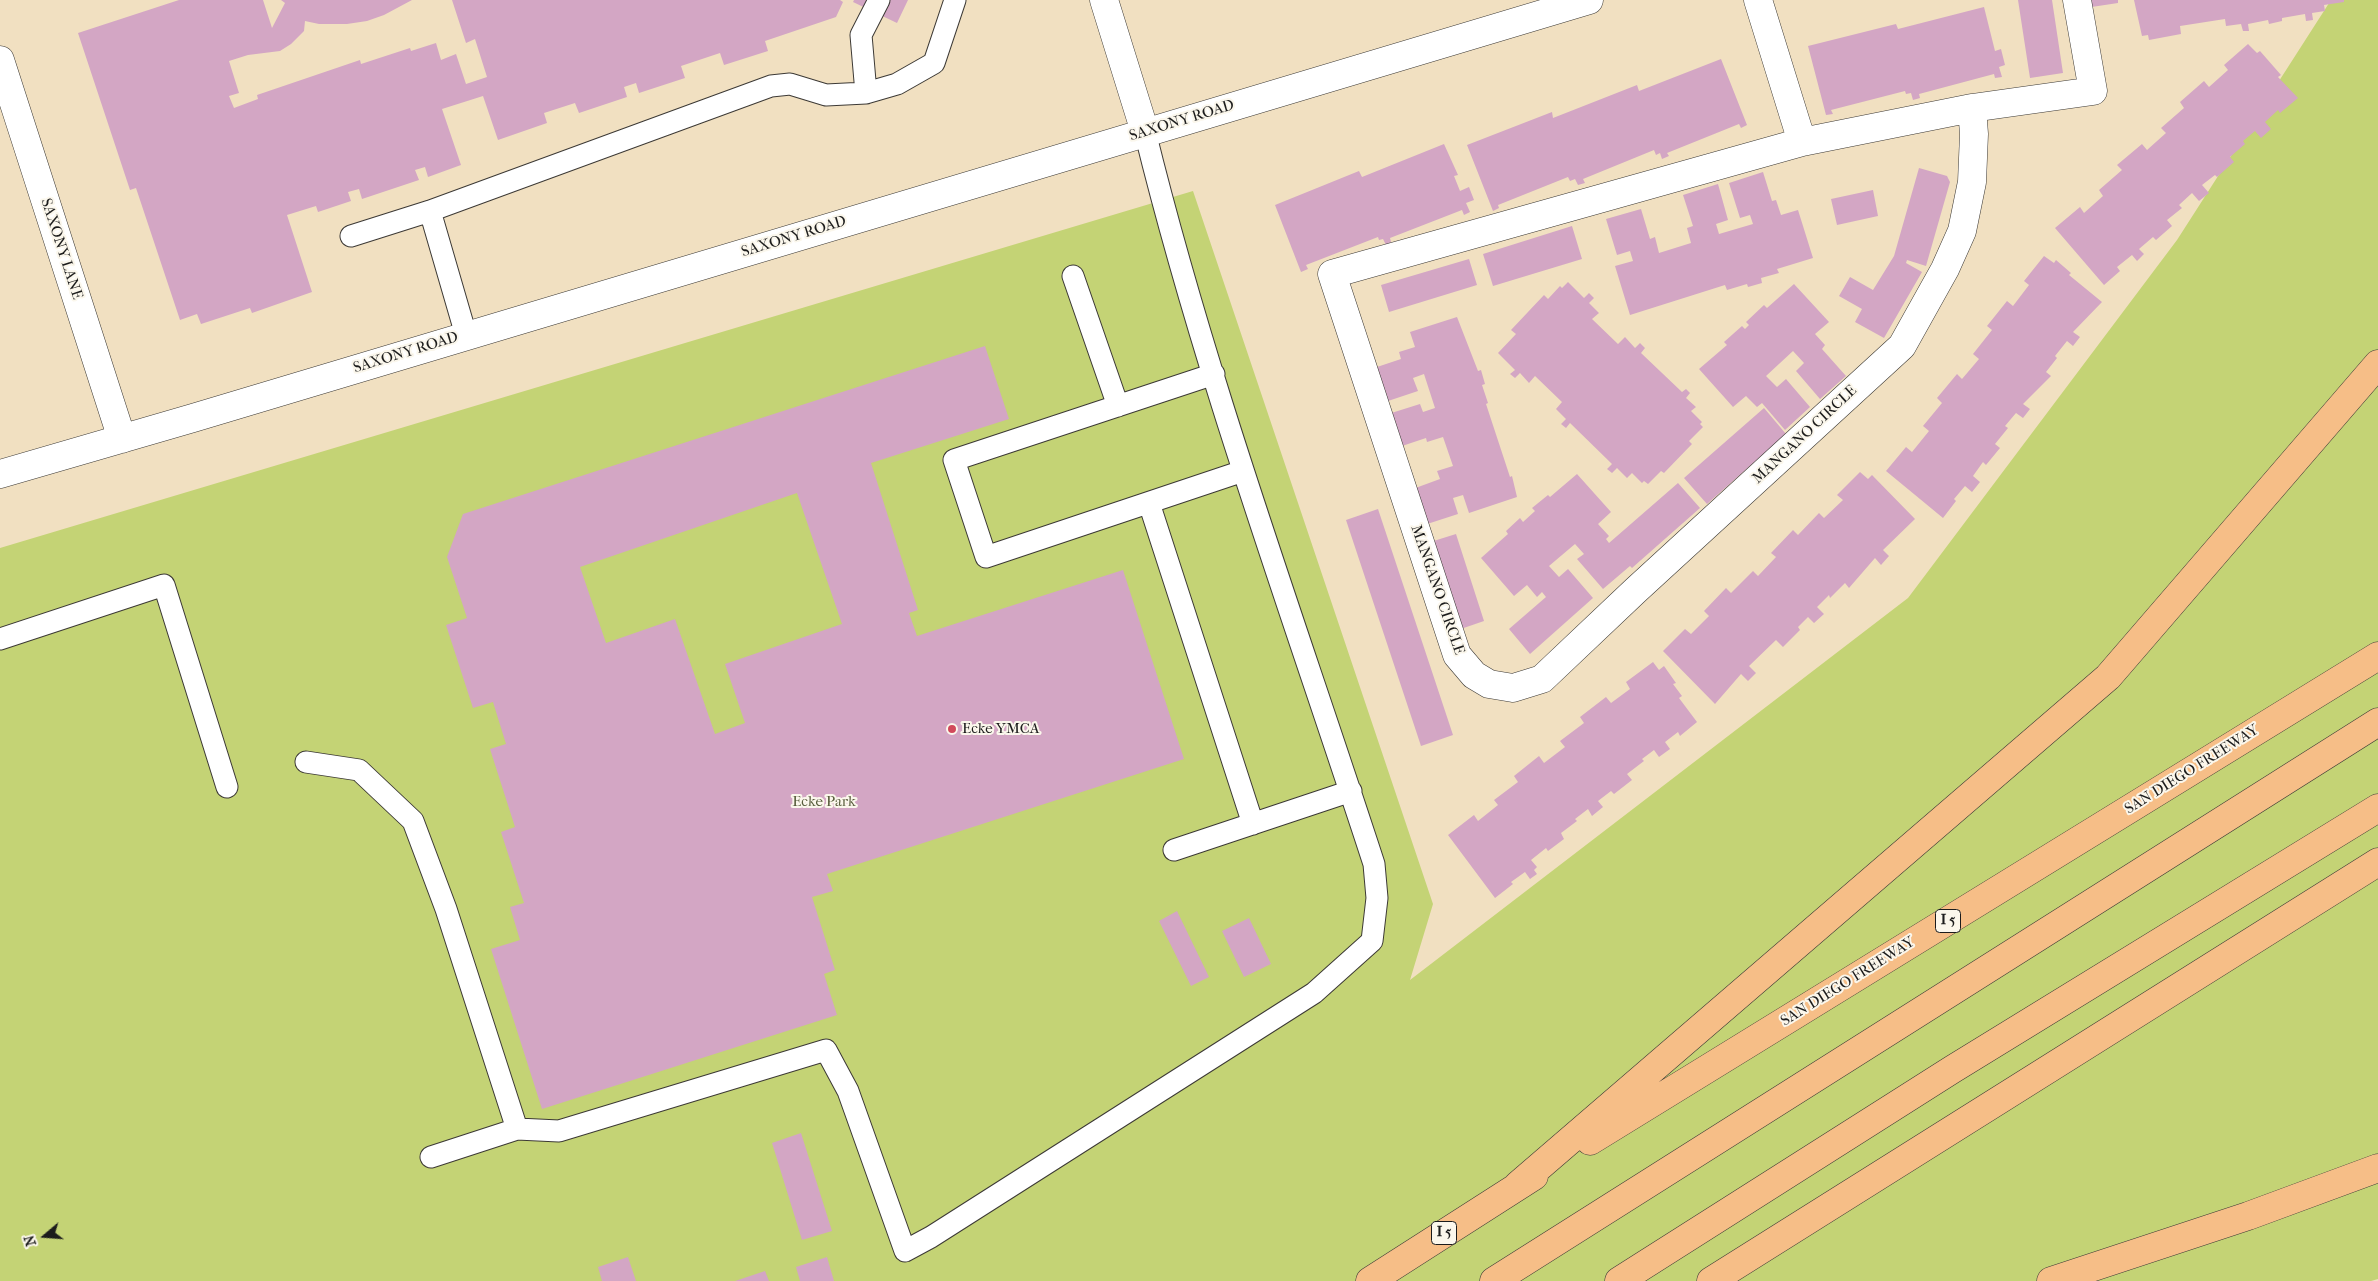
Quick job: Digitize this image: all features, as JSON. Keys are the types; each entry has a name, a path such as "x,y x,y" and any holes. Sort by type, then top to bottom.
{"highway":[{"path":"1518,1185 2108,677 2378,364"},
{"name":"SAN DIEGO FREEWAY","path":"1370,1281 1518,1185 2378,656"},
{"path":"1494,1281 2378,722"},
{"path":"1619,1281 1953,1069 2378,808"},
{"path":"1711,1281 2378,862"},
{"path":"2050,1281 2248,1216 2378,1168"}],"street":[{"path":"1104,0 1145,132"},
{"name":"SAXONY ROAD","path":"0,474 1589,0"},
{"path":"1758,0 1802,142"},
{"name":"MANGANO CIRCLE","path":"1972,108 1974,134 1972,182 1962,231 1945,269 1902,346 1636,590 1542,679 1513,688 1490,684 1474,675 1457,655 1332,274 1802,142 1972,108 2092,91 2078,0"},
{"name":"SAXONY LANE","path":"0,60 122,439"}],"lane":[{"path":"866,92 861,36 879,0"},
{"path":"351,236 430,211 771,86 790,84 826,95 866,92 897,84 934,63 955,0"},
{"path":"431,1157 517,1129 559,1131 826,1050 848,1091 905,1251 931,1238 1314,993 1372,941 1377,898 1374,864 1244,471 1167,221 1145,132"},
{"path":"430,211 466,335"},
{"path":"1073,276 1118,406"},
{"path":"1214,374 954,460 986,557 1244,471"},
{"path":"1149,503 1253,824"},
{"path":"0,639 164,585 228,787"},
{"path":"306,762 359,770 413,821 446,909 517,1129"},
{"path":"1174,850 1351,791"}],"green space":[{"name":"Ecke Park","path":"2331,0 2378,0 2378,1279 2371,1281 0,1281 0,548 1193,191 1433,904 1410,980 1908,598 2177,240"}],"building":[{"path":"179,0 263,0 272,28 285,3 281,0 412,0 384,15 367,21 347,24 319,24 305,21 304,31 291,44 280,51 248,55 229,61 239,93 229,96 234,108 258,99 257,95 360,60 361,64 410,48 411,51 436,43 441,60 456,54 466,84 487,77 475,39 466,43 452,0 840,0 843,2 836,17 765,41 768,51 724,65 720,53 681,66 685,78 639,93 636,83 624,87 627,97 579,113 575,103 544,113 547,123 498,140 483,96 442,109 461,165 428,177 425,167 415,170 419,180 362,199 359,189 348,192 351,201 318,212 316,206 287,215 312,292 252,313 250,308 201,324 197,314 180,320 136,188 130,190 78,33"},
{"path":"854,0 908,0 897,23 853,2"},
{"path":"2018,0 2052,0 2063,73 2030,78"},
{"path":"2084,0 2118,0 2118,3 2085,8"},
{"path":"2134,0 2344,0 2344,2 2324,5 2325,11 2312,13 2313,20 2306,21 2305,14 2282,18 2282,21 2269,24 2268,20 2248,24 2249,31 2243,31 2241,24 2226,26 2225,19 2180,26 2181,34 2149,40 2148,35 2142,36"},
{"path":"1984,7 1995,51 2001,49 2005,65 1999,67 2002,77 1995,78 1994,74 1919,94 1920,98 1913,100 1911,93 1906,94 1905,91 1831,110 1833,114 1826,115 1808,46 1896,24 1898,29"},
{"path":"2248,44 2257,53 2260,51 2281,75 2278,77 2298,98 2280,113 2278,110 2265,122 2271,129 2261,138 2255,131 2243,141 2245,144 2230,157 2234,162 2217,177 2215,175 2202,185 2209,193 2199,201 2192,193 2179,205 2182,208 2167,220 2172,226 2156,240 2153,237 2139,249 2144,254 2137,261 2132,255 2117,267 2120,271 2104,285 2055,228 2080,207 2084,213 2103,196 2099,190 2122,170 2117,165 2142,144 2147,150 2166,133 2161,128 2184,108 2180,102 2204,81 2209,87 2228,70 2224,65"},
{"path":"1721,59 1747,125 1741,128 1739,124 1667,153 1669,156 1662,159 1660,153 1656,155 1654,150 1583,179 1585,183 1578,185 1575,179 1570,181 1568,177 1498,205 1499,208 1493,211 1467,145 1552,112 1553,118 1637,85 1639,91"},
{"path":"1444,144 1458,175 1454,176 1460,191 1469,187 1474,200 1466,203 1470,212 1464,215 1462,210 1390,238 1391,242 1386,245 1383,239 1379,240 1378,237 1306,265 1308,269 1301,272 1275,205 1359,171 1362,177"},
{"path":"1919,168 1947,176 1950,182 1926,266 1907,260 1906,263 1922,272 1884,338 1855,322 1862,309 1839,296 1850,277 1873,290 1894,256"},
{"path":"1763,172 1772,201 1776,200 1781,215 1798,210 1813,258 1777,269 1779,273 1761,278 1762,283 1748,287 1747,284 1727,290 1725,285 1630,315 1615,266 1633,261 1630,251 1617,255 1606,219 1641,209 1650,239 1655,237 1659,253 1691,243 1687,228 1693,226 1683,195 1718,184 1728,220 1716,224 1719,234 1753,224 1750,215 1740,218 1729,183"},
{"path":"1873,190 1878,216 1837,225 1831,199"},
{"path":"1572,226 1582,259 1493,286 1483,254"},
{"path":"2044,256 2054,263 2056,260 2071,273 2069,275 2102,302 2073,332 2080,337 2073,346 2067,341 2055,356 2057,358 2046,372 2051,376 2023,404 2030,409 2023,418 2016,413 2005,426 2008,428 1995,444 2000,448 1986,465 1983,462 1973,476 1980,482 1972,492 1965,486 1954,499 1956,501 1943,518 1886,471 1906,447 1912,452 1929,431 1923,426 1942,403 1937,398 1957,374 1962,379 1979,359 1973,354 1992,330 1987,326 2007,301 2013,306 2029,285 2024,281"},
{"path":"1469,259 1477,285 1389,312 1381,285"},
{"path":"1568,282 1584,298 1589,293 1594,298 1589,303 1599,313 1592,319 1618,344 1625,337 1635,348 1640,343 1645,348 1641,353 1682,392 1686,389 1690,393 1686,398 1696,407 1691,411 1702,422 1700,424 1703,427 1689,441 1692,444 1664,473 1661,471 1648,484 1644,481 1642,483 1632,473 1627,478 1617,468 1612,473 1607,469 1612,464 1570,423 1566,428 1561,424 1566,419 1556,409 1562,402 1535,376 1529,383 1520,373 1515,378 1510,374 1515,370 1498,353 1516,334 1511,330 1544,295 1548,299 1560,286 1562,288"},
{"path":"1794,284 1829,322 1815,334 1825,345 1822,349 1846,376 1820,399 1796,371 1804,363 1793,351 1766,376 1777,387 1786,379 1810,407 1785,430 1762,403 1757,407 1746,396 1733,407 1699,369 1727,345 1724,342 1742,326 1745,329 1749,325 1746,322 1764,305 1767,308"},
{"path":"1457,317 1478,371 1481,370 1485,384 1482,385 1488,403 1486,404 1510,477 1512,476 1517,497 1469,513 1463,495 1453,498 1458,514 1421,526 1410,490 1440,479 1437,471 1453,466 1443,437 1427,442 1426,438 1396,448 1385,415 1420,404 1423,412 1435,408 1424,374 1413,378 1418,391 1382,403 1371,369 1401,359 1399,352 1415,347 1410,332"},
{"name":"Ecke YMCA","path":"985,346 1009,419 871,463 918,610 909,613 917,636 1123,570 1184,759 827,874 833,891 812,897 835,970 824,974 837,1015 542,1109 491,949 520,940 510,907 524,903 501,832 515,827 490,749 506,744 493,702 473,708 446,625 467,618 447,557 463,514","holes":["797,493 842,624 725,664 745,723 715,734 675,619 606,643 580,567"]},
{"path":"1764,408 1786,434 1707,504 1684,478"},
{"path":"1860,472 1868,479 1872,475 1915,519 1883,550 1889,556 1881,565 1875,558 1849,588 1845,583 1830,598 1829,595 1817,607 1824,614 1814,623 1808,617 1798,627 1800,630 1783,647 1776,640 1749,666 1756,673 1748,681 1741,674 1715,704 1663,651 1685,629 1691,634 1709,616 1704,611 1726,588 1731,593 1753,571 1758,576 1776,557 1771,553 1793,530 1798,535 1819,513 1824,518 1843,500 1837,495"},
{"path":"1577,474 1611,512 1598,524 1609,536 1606,539 1609,543 1678,483 1700,508 1632,568 1630,566 1603,589 1577,559 1584,554 1575,544 1549,566 1559,577 1568,569 1593,598 1530,654 1509,629 1546,597 1542,592 1537,597 1527,585 1514,596 1481,558 1508,534 1506,531 1520,518 1523,522 1535,511 1532,508 1548,495 1550,497"},
{"path":"1378,509 1453,735 1421,746 1346,520"},
{"path":"1456,534 1484,621 1452,632 1424,544"},
{"path":"1653,662 1659,670 1664,666 1676,683 1673,684 1682,696 1679,698 1697,722 1680,736 1678,732 1665,742 1670,749 1659,757 1654,750 1642,759 1644,761 1627,774 1632,780 1614,794 1611,791 1598,801 1603,807 1592,816 1588,809 1575,819 1577,821 1561,833 1564,839 1548,851 1546,848 1531,860 1537,867 1534,870 1537,874 1530,879 1525,872 1511,882 1513,884 1495,898 1448,835 1474,815 1478,821 1498,805 1494,800 1518,782 1514,776 1539,756 1544,763 1565,747 1560,741 1584,723 1580,717 1606,697 1611,703 1630,689 1626,682"},
{"path":"1177,911 1209,977 1191,986 1159,921"},
{"path":"1249,918 1271,964 1244,977 1222,931"},
{"path":"801,1133 832,1231 802,1240 772,1143"},
{"path":"628,1257 636,1281 602,1281 598,1267"},
{"path":"827,1257 834,1281 800,1281 796,1267"},
{"path":"765,1271 769,1281 735,1281"}],"place":[{"name":"Ecke YMCA","path":"952,729"}]}
